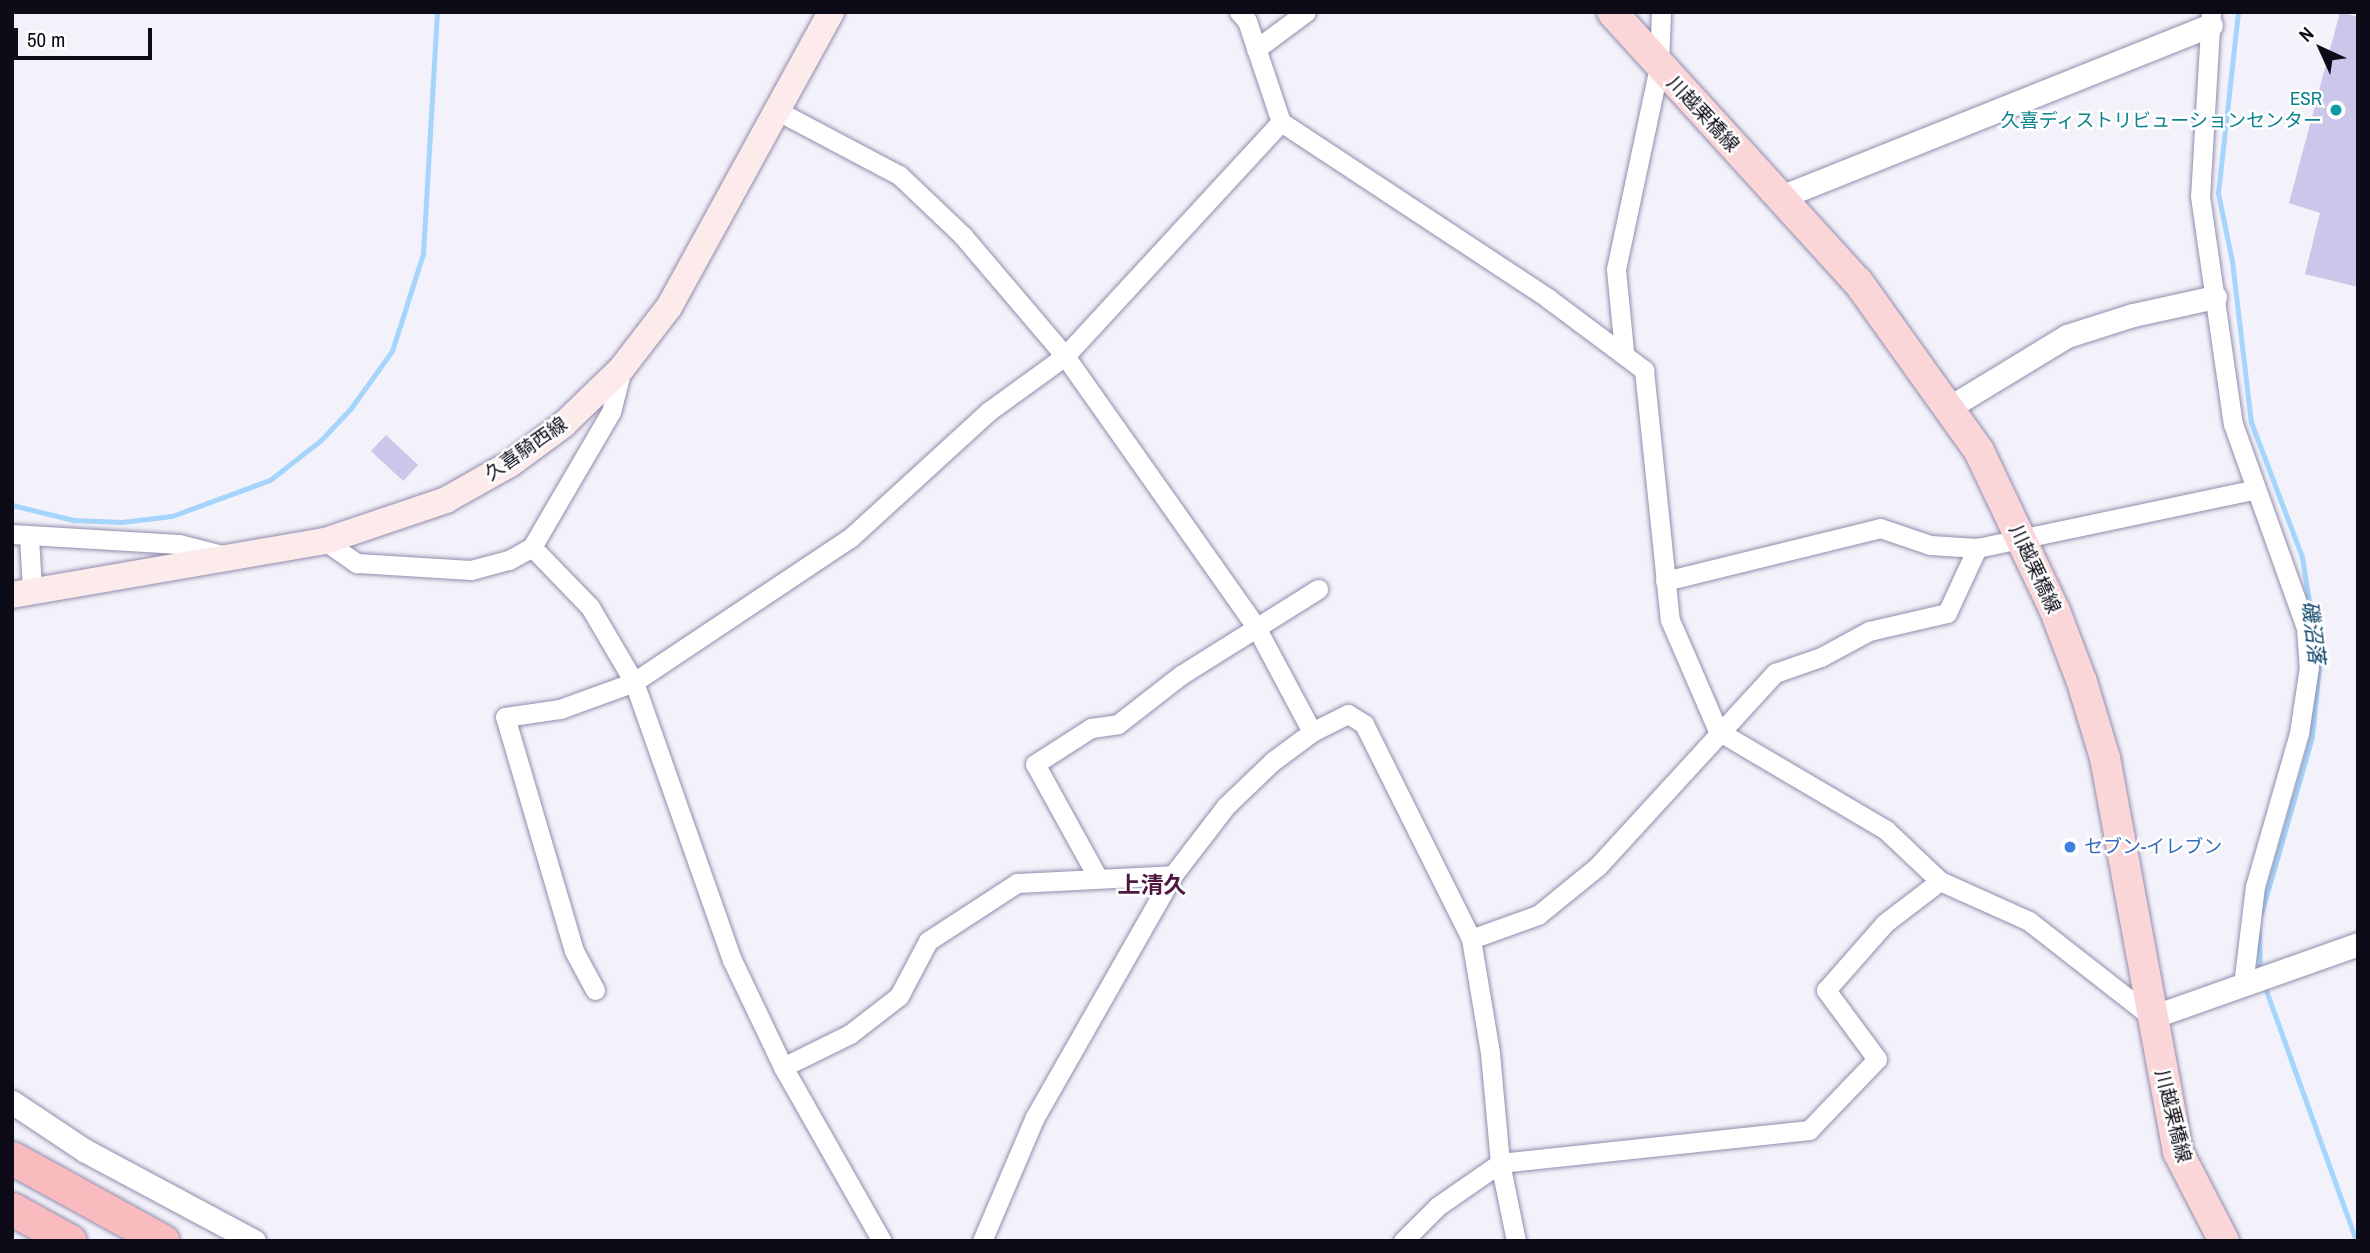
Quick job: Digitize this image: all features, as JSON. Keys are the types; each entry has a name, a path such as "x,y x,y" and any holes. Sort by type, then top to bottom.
{"highway":[{"path":"12,1158 163,1241"},
{"path":"12,1209 70,1241"}],"main road":[{"name":"久喜騎西線","path":"22,593 325,541 446,500 510,464 564,425 622,368 669,307 831,12"},
{"name":"川越栗橋線","path":"1612,12 1858,282 1979,451 2055,611 2105,758 2178,1152 2224,1241"}],"street":[{"path":"1239,12 1256,48 1282,122 1624,351 1644,370 1670,620 1718,731 1886,830 1940,881 2029,921 2152,1017 2358,944"},
{"path":"1256,48 1306,12"},
{"path":"1624,351 1616,269 1659,66 1661,12"},
{"path":"1781,197 2211,19 2200,196 2233,424 2253,490 2306,628 2309,667 2299,733 2255,886 2255,980"},
{"path":"778,111 899,175 962,236 1065,356 1256,627 1311,732"},
{"path":"595,990 574,951 505,717 560,709 634,682 849,538 989,411 1065,356 1282,122"},
{"path":"1950,407 2067,336 2133,315 2215,298"},
{"path":"325,541 357,563 471,570 509,560 532,547 611,412 622,368"},
{"path":"1665,581 1880,528 1930,545 1977,548 2020,536 2253,490"},
{"path":"22,593 20,535 179,544 227,557"},
{"path":"532,547 590,607 634,682 732,960 783,1067 882,1241"},
{"path":"1471,939 1538,915 1598,866 1718,731 1775,673 1821,657 1869,631 1947,613 1977,548"},
{"path":"1098,878 1035,764 1091,728 1118,724 1181,675 1318,589"},
{"path":"982,1241 1035,1117 1172,875 1226,806 1311,732 1348,714 1364,724 1471,939 1490,1053 1500,1163 1516,1241"},
{"path":"783,1067 850,1034 889,1004 899,996 928,941 1017,883 1172,875"},
{"path":"1403,1241 1438,1206 1500,1163 1809,1130 1877,1059 1826,990 1885,923 1940,881"},
{"path":"12,1102 84,1150 254,1241"}],"building":[{"name":"ESR 久喜ディストリビューションセンター","path":"2340,12 2358,17 2358,287 2305,274 2320,213 2289,203"},
{"path":"386,435 418,465 403,481 371,451"}],"waterway":[{"path":"12,505 73,520 122,522 172,516 270,480 321,440 351,408 392,351 423,254 437,12"},
{"name":"磯沼落","path":"2238,12 2218,193 2232,261 2251,422 2302,557 2319,665 2312,737 2261,914"},
{"name":"磯沼落","path":"2259,931 2260,973"},
{"name":"磯沼落","path":"2263,982 2356,1241"}],"place":[{"name":"ESR 久喜ディストリビューションセンター","path":"2336,110"},
{"name":"セブン-イレブン","path":"2070,847"}],"district":[{"name":"上清久","path":"1152,885"}]}
